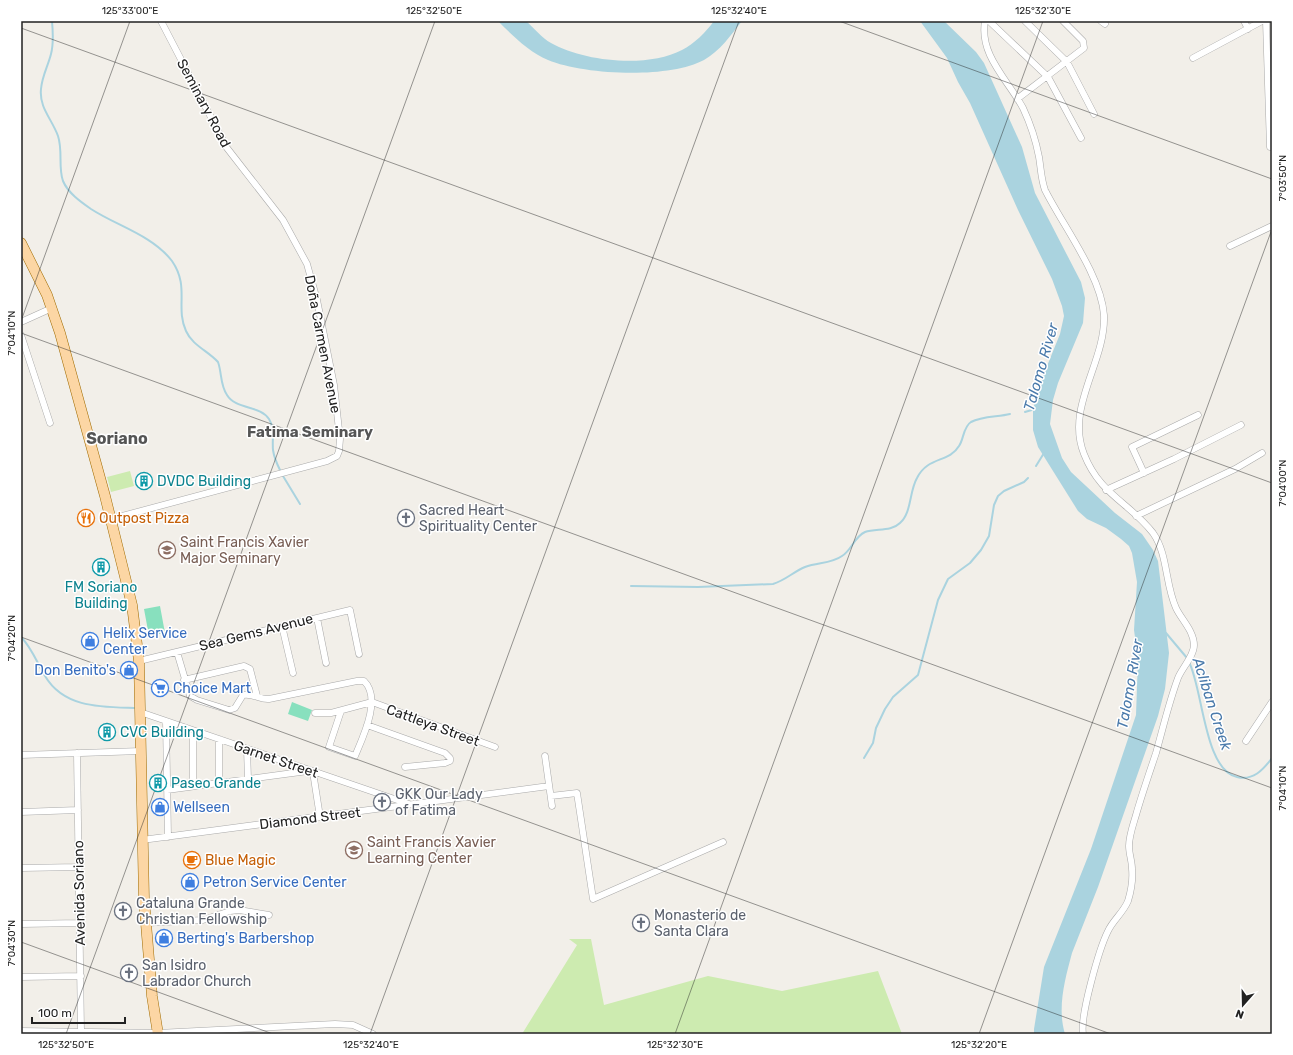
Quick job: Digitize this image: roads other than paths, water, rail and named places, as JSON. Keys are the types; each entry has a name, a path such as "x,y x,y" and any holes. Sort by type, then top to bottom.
{"main road":[{"path":"21,243 52,308 111,519 132,605 139,661 142,840 146,923 152,996 158,1033"}],"street":[{"name":"Seminary Road","path":"161,21 214,126 227,148 253,182"},
{"path":"985,21 984,37 988,53 1017,99 1027,118 1036,146 1045,190 1088,268 1102,302 1104,315 1101,339 1078,425 1079,440 1091,468 1106,490 1153,533 1160,547 1173,601 1193,639 1194,644 1191,654 1182,670 1140,799 1130,838 1132,868 1128,899 1121,914 1106,934 1085,1007 1082,1025 1083,1034"},
{"path":"989,21 1048,77 1080,138"},
{"path":"1025,21 1067,62 1094,114"},
{"path":"1017,99 1082,50 1085,43 1063,21"},
{"path":"1244,21 1248,29"},
{"path":"1193,58 1262,21"},
{"path":"1266,21 1270,147"},
{"name":"Doña Carmen Avenue","path":"111,519 327,461 337,456 339,451 339,427 334,385 311,277 300,250 283,220 253,182"},
{"path":"1230,246 1272,226"},
{"path":"21,322 52,308"},
{"path":"21,336 50,423"},
{"path":"1144,472 1132,447 1198,415"},
{"path":"1106,490 1241,425"},
{"path":"1136,516 1234,469 1262,453"},
{"name":"Sea Gems Avenue","path":"139,661 350,610 359,654"},
{"path":"317,618 326,663"},
{"path":"282,626 293,673"},
{"path":"177,652 184,680 190,696 229,710 235,708 243,695 257,696 266,699 361,680 367,683 372,702 367,725 355,756 329,747 341,711"},
{"path":"184,680 244,666 250,669 257,696"},
{"path":"315,714 341,711 372,702"},
{"name":"Cattleya Street","path":"372,702 495,747"},
{"path":"1246,741 1272,702"},
{"name":"Garnet Street","path":"140,712 412,805"},
{"path":"166,721 168,837"},
{"path":"367,725 444,753 450,758 450,761 445,763 405,767"},
{"path":"193,731 193,786"},
{"path":"219,739 219,783"},
{"path":"247,749 248,779"},
{"path":"21,755 141,751"},
{"name":"Avenida Soriano","path":"77,753 82,1032"},
{"path":"545,756 552,806"},
{"path":"167,790 312,771 320,817"},
{"name":"Diamond Street","path":"142,840 549,786"},
{"path":"551,796 577,793 593,899 723,842"},
{"path":"21,812 78,810"},
{"path":"21,868 79,867"},
{"path":"146,923 203,920 230,911 239,910 269,915"},
{"path":"21,924 80,922"},
{"path":"21,977 81,976"},
{"path":"21,1031 158,1033 336,1024 353,1025 373,1034"}],"water":[{"path":"498,21 526,21 541,36 551,43 581,55 635,61 668,56 682,50 700,37 714,21 742,21 720,47 704,60 689,66 670,70 626,73 583,69 548,60 541,57 515,38"},
{"path":"920,21 944,21 976,52 984,63 1022,147 1035,193 1081,282 1085,298 1083,323 1058,383 1053,400 1050,424 1062,458 1071,472 1115,513 1142,534 1153,550 1158,561 1169,653 1165,689 1158,716 1098,887 1072,953 1062,1004 1065,1034 1034,1034 1034,1029 1044,967 1091,849 1136,715 1138,659 1134,630 1137,582 1132,553 1129,546 1106,528 1087,519 1078,511 1038,447 1033,430 1033,409 1043,376 1060,334 1064,316 1062,306 1052,279 1018,210 970,103 947,58"}],"waterway":[{"path":"52,21 53,46 43,80 41,96 44,108 58,136 61,170 65,185 71,193 91,209 155,244 172,261 180,280 182,314 186,331 196,344 218,362 223,387 231,400 260,411 269,419 273,430 273,453 280,470"},
{"name":"Talomo River","path":"1025,412 1035,409"},
{"path":"631,586 698,587 773,584 805,567 838,559 848,550 861,534 869,531 892,528 900,523 909,508 914,484 917,478 927,466 955,451 961,443 968,424 975,420 1010,414"},
{"path":"1036,466 1044,453"},
{"path":"283,476 300,504"},
{"path":"864,758 873,743 876,728 885,709 893,697 918,675 938,600 948,579 970,563 981,550 989,536 994,505 998,496 1004,491 1024,482 1028,478"},
{"name":"Acliban Creek","path":"1166,633 1187,658"},
{"path":"21,637 25,641 45,676 53,687 62,694 84,704 134,708"},
{"name":"Acliban Creek","path":"1189,662 1194,674 1211,745 1218,760 1226,771 1237,777 1243,778 1253,776 1265,767 1272,758"}],"place":[{"name":"DVDC Building","path":"144,481"},
{"name":"Outpost Pizza","path":"86,518"},
{"name":"Sacred Heart Spirituality Center","path":"406,518"},
{"name":"Saint Francis Xavier Major Seminary","path":"167,550"},
{"name":"FM Soriano Building","path":"101,567"},
{"name":"Helix Service Center","path":"90,641"},
{"name":"Don Benito's","path":"129,670"},
{"name":"Choice Mart","path":"160,688"},
{"name":"CVC Building","path":"107,732"},
{"name":"Paseo Grande","path":"158,783"},
{"name":"GKK Our Lady of Fatima","path":"382,802"},
{"name":"Wellseen","path":"160,807"},
{"name":"Saint Francis Xavier Learning Center","path":"354,850"},
{"name":"Blue Magic","path":"192,860"},
{"name":"Petron Service Center","path":"190,882"},
{"name":"Cataluna Grande Christian Fellowship","path":"123,911"},
{"name":"Monasterio de Santa Clara","path":"641,923"},
{"name":"Berting's Barbershop","path":"164,938"},
{"name":"San Isidro Labrador Church","path":"129,973"}],"district":[{"name":"Fatima Seminary","path":"310,432"},
{"name":"Soriano","path":"117,438"}]}
